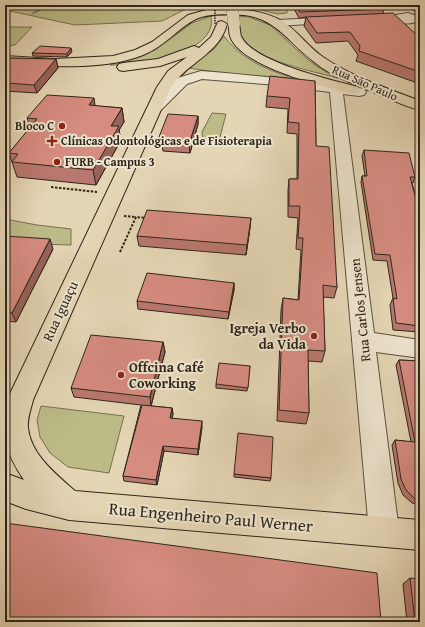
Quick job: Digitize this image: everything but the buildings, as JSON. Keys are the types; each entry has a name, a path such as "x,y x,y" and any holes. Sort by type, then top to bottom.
{"main road":[{"path":"55,63 113,68 148,64 170,59 191,51 219,27 221,5"},
{"path":"232,5 234,32 239,42 247,51 261,60 292,73 420,107"},
{"name":"Rua São Paulo","path":"5,60 55,63 113,60 139,53 156,44 192,17 210,12 229,11 255,14 278,23 312,55 330,68 361,83 420,107"},
{"name":"Rua Iguaçu","path":"69,504 46,483 22,453 15,428 20,400 164,87 173,74 210,44 219,27"},
{"name":"Rua Engenheiro Paul Werner","path":"5,487 26,495 69,504 420,535"}],"street":[{"path":"386,17 410,19 415,32"},
{"path":"278,23 347,19"},
{"name":"Rua São Paulo","path":"153,110 182,81 201,75 265,80 359,92"},
{"name":"Rua Carlos Jensen","path":"336,89 384,532"},
{"path":"363,341 420,349"}],"path":[{"path":"215,5 219,27"},
{"path":"51,187 97,192 103,181 119,184"},
{"path":"120,252 136,217 150,218"}],"shaded area":[{"path":"5,5 194,5 162,21 75,25 5,10"},
{"path":"246,5 287,5 287,13 278,14 248,7"},
{"path":"211,16 211,26 206,36 196,45 183,52 152,61 110,65 155,50 192,23"},
{"path":"237,16 249,17 270,25 307,59 337,78 276,61 254,49 245,42 241,36"},
{"path":"5,27 32,27 15,45 5,46"},
{"path":"224,36 232,46 242,54 264,67 312,84 187,68 214,49"},
{"path":"212,113 226,114 219,141 212,143 203,142 202,132"},
{"path":"5,219 71,229 71,245 5,243"},
{"path":"41,406 124,416 109,473 68,467 50,453 40,437 37,420"}],"waterway":[{"path":"32,13 51,5"}],"place":[{"name":"Bloco C","path":"62,126"},
{"name":"Clínicas Odontológicas e de Fisioterapia","path":"52,141"},
{"name":"FURB - Campus 3","path":"57,162"},
{"name":"Igreja Verbo da Vida","path":"314,336"},
{"name":"Offcina Café Coworking","path":"121,375"}]}
